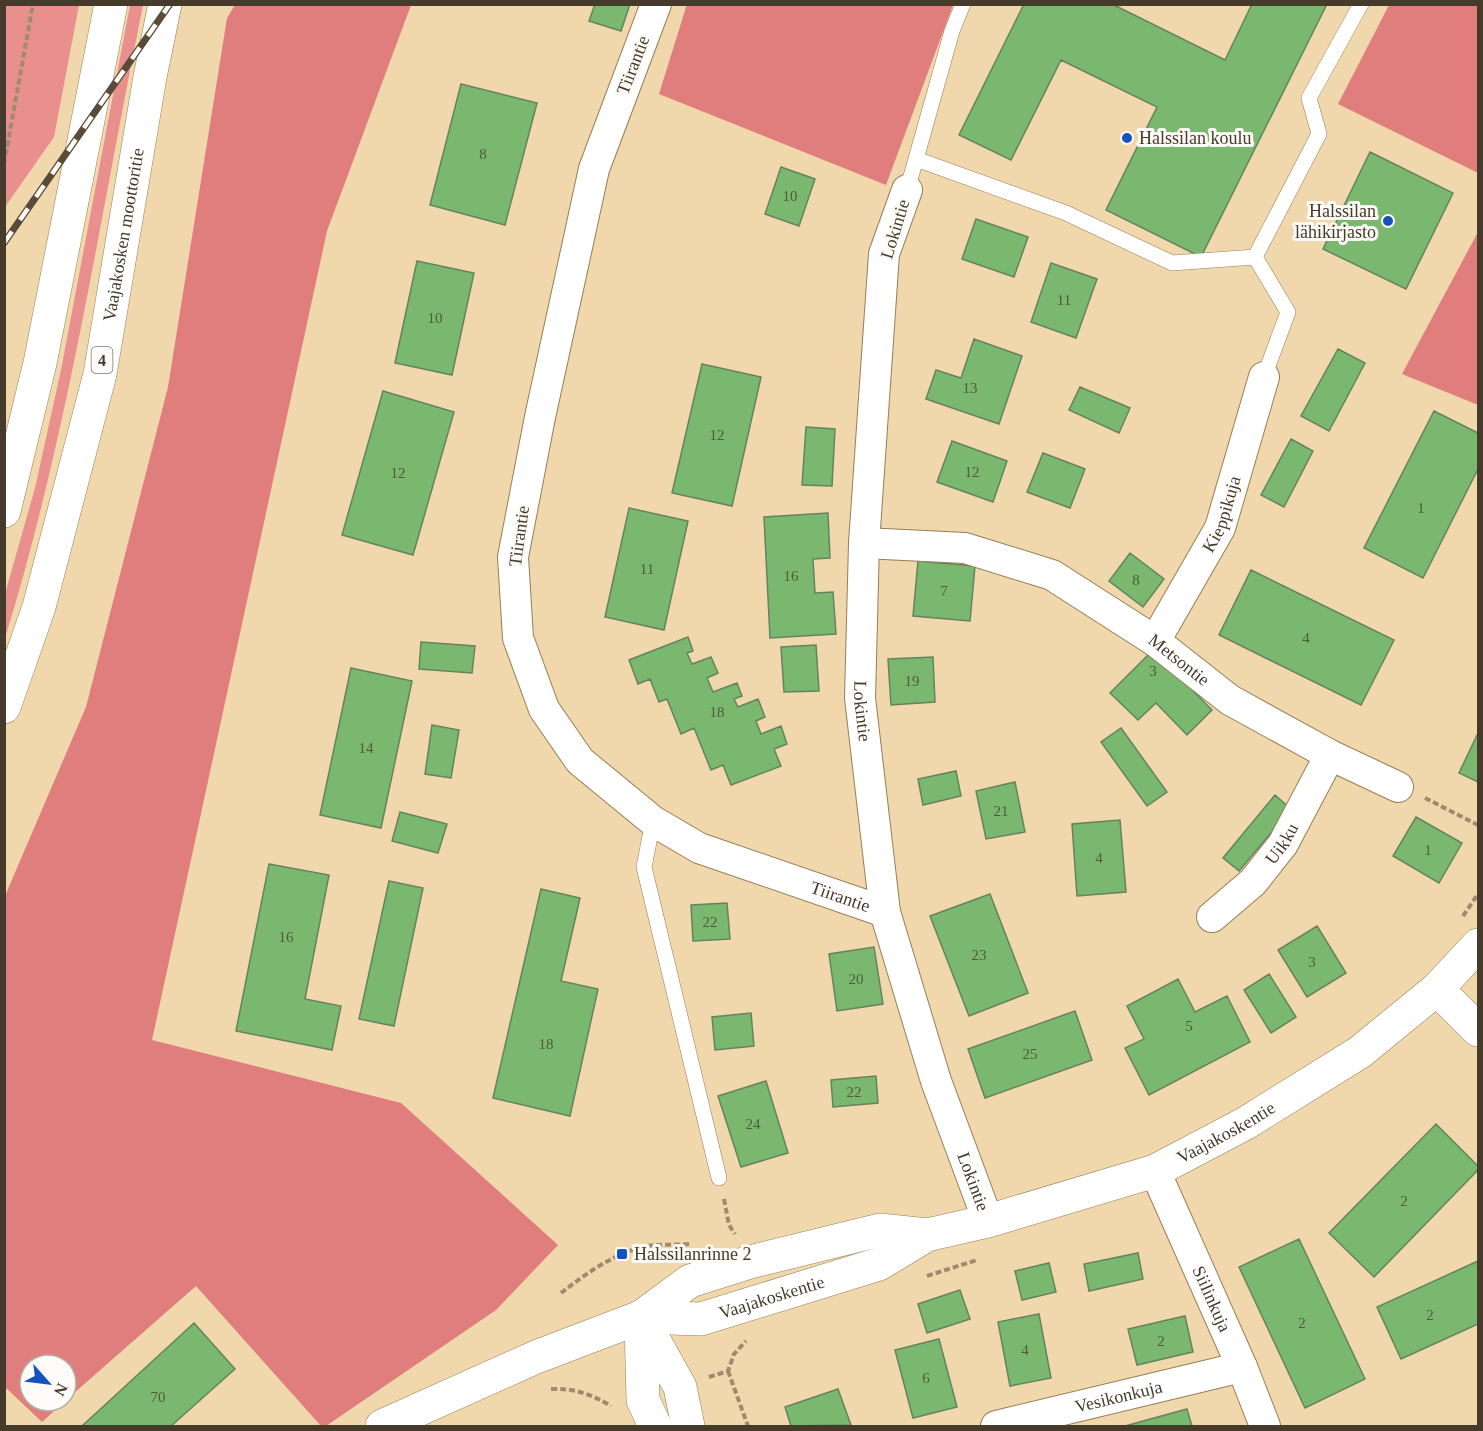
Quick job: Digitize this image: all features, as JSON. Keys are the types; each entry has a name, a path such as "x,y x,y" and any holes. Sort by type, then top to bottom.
{"main road":[{"path":"4,511 40,363 111,4"},
{"name":"Vaajakosken moottoritie","path":"4,707 39,607 100,375 150,77 165,4"},
{"name":"Vaajakoskentie","path":"382,1426 536,1357 641,1317 701,1319 879,1264 927,1235 988,1221 1155,1171 1246,1123 1360,1052 1437,989 1479,945"},
{"path":"1437,989 1479,1030"},
{"path":"641,1317 649,1413"},
{"path":"641,1317 680,1387 688,1426"}],"street":[{"name":"Tiirantie","path":"656,4 594,169 540,417 513,557 518,638 544,709 580,761 653,821 699,848 885,912"},
{"name":"Lokintie","path":"907,190 884,254 864,543 860,698 885,912 936,1082 988,1221"},
{"name":"Kieppikuja","path":"1155,642 1220,528 1264,377"},
{"name":"Metsontie","path":"864,543 965,548 1052,575 1155,642 1230,700 1330,755 1398,787"},
{"name":"Uikku","path":"1212,917 1253,882 1283,844 1330,755"},
{"name":"Siilinkuja","path":"1155,1171 1242,1366 1265,1426"},
{"name":"Vesikonkuja","path":"996,1426 1242,1366"}],"lane":[{"path":"907,190 952,31 963,4"},
{"path":"1255,257 1319,134 1309,98 1361,4"},
{"path":"916,159 1066,213 1172,263 1255,257"},
{"path":"1255,257 1288,312 1264,377"},
{"path":"653,821 644,867 719,1178"}],"path":[{"path":"4,164 33,4"},
{"path":"1398,787 1479,825"},
{"path":"719,1178 729,1225 740,1240 730,1241"},
{"path":"561,1293 594,1268 622,1254 648,1246 702,1244"},
{"path":"728,1371 748,1426"},
{"path":"543,1389 571,1388 596,1397 615,1408 649,1413"}],"shaded area":[{"path":"5,4 79,5 54,137 5,207"},
{"path":"687,4 953,5 886,185 659,94"},
{"path":"130,5 143,5 82,323 48,481 5,638 5,594 35,488 61,370"},
{"path":"235,5 411,5 327,231 152,1040 401,1103 558,1245 496,1310 326,1426 321,1426 196,1286 78,1389 78,1353 18,1353 18,1399 5,1387 5,896 86,707 168,387 227,18"},
{"path":"1389,5 1478,5 1478,173 1338,104"},
{"path":"1478,232 1478,405 1402,374"},
{"path":"32,1413 52,1413 42,1422"}],"building":[{"path":"595,4 630,4 621,31 589,21"},
{"name":"Halssilan koulu","path":"1024,4 1112,4 1225,60 1252,4 1327,4 1201,257 1106,210 1157,107 1061,60 1011,160 959,135"},
{"path":"461,84 537,103 505,225 430,205"},
{"name":"Halssilan lähikirjasto","path":"1370,152 1453,193 1406,289 1323,249"},
{"path":"781,167 815,179 799,226 765,214"},
{"path":"976,219 1028,237 1014,277 962,259"},
{"path":"417,261 474,273 452,375 395,363"},
{"path":"1051,263 1097,279 1076,338 1031,322"},
{"path":"974,339 1022,356 999,424 926,399 936,370 961,378"},
{"path":"1338,349 1365,363 1329,431 1301,416"},
{"path":"702,364 761,377 732,506 672,493"},
{"path":"1080,387 1130,408 1119,433 1069,410"},
{"path":"383,391 454,412 413,555 342,535"},
{"path":"1434,411 1478,433 1478,469 1423,578 1364,548"},
{"path":"806,427 835,429 832,486 802,485"},
{"path":"1291,439 1313,451 1284,507 1261,495"},
{"path":"952,441 1007,461 993,502 937,482"},
{"path":"1043,453 1085,469 1070,508 1027,492"},
{"path":"629,508 688,521 664,630 605,617"},
{"path":"828,513 830,558 813,559 815,593 833,592 836,634 770,638 764,517"},
{"path":"1130,553 1164,579 1143,607 1109,581"},
{"path":"918,561 975,566 970,621 913,616"},
{"path":"1251,570 1394,640 1361,705 1219,635"},
{"path":"688,637 693,651 687,653 692,664 711,657 718,673 707,678 713,692 737,683 742,696 734,699 738,707 758,699 765,717 756,721 761,734 781,726 787,744 774,749 781,766 731,785 723,765 711,770 694,728 681,734 667,699 659,702 650,679 638,684 629,660"},
{"path":"421,642 475,646 472,673 419,669"},
{"path":"816,645 819,691 784,692 781,647"},
{"path":"1153,650 1212,710 1187,735 1156,703 1138,720 1110,693"},
{"path":"933,657 935,702 891,705 888,659"},
{"path":"351,668 412,681 381,828 320,815"},
{"path":"432,725 459,730 451,778 425,774"},
{"path":"1121,728 1167,792 1147,806 1101,742"},
{"path":"1478,733 1478,782 1459,773"},
{"path":"956,771 961,796 923,805 918,779"},
{"path":"1015,782 1025,832 986,839 976,791"},
{"path":"1275,795 1291,809 1239,871 1223,858"},
{"path":"400,812 447,824 438,853 392,841"},
{"path":"1416,817 1462,843 1439,883 1393,856"},
{"path":"1120,820 1126,892 1077,896 1072,824"},
{"path":"269,864 329,875 305,999 341,1006 332,1050 236,1031"},
{"path":"389,881 423,888 394,1026 359,1019"},
{"path":"541,889 580,898 561,981 598,989 570,1116 493,1098"},
{"path":"990,894 1028,993 969,1016 930,916"},
{"path":"727,903 730,939 693,941 691,905"},
{"path":"1317,926 1346,973 1307,997 1278,950"},
{"path":"874,947 883,1004 837,1011 829,954"},
{"path":"1269,974 1296,1017 1271,1033 1244,990"},
{"path":"1178,979 1195,1012 1227,996 1250,1042 1149,1095 1125,1048 1144,1039 1127,1006"},
{"path":"1075,1011 1092,1060 985,1098 968,1049"},
{"path":"751,1013 754,1046 715,1050 712,1017"},
{"path":"876,1076 878,1103 833,1107 831,1080"},
{"path":"766,1081 788,1153 741,1167 718,1096"},
{"path":"1436,1124 1478,1166 1478,1170 1374,1277 1329,1233"},
{"path":"1299,1239 1365,1379 1305,1408 1239,1267"},
{"path":"1138,1253 1143,1279 1089,1291 1084,1264"},
{"path":"1478,1261 1478,1324 1401,1359 1377,1307"},
{"path":"1049,1263 1056,1292 1022,1300 1015,1271"},
{"path":"960,1290 970,1319 927,1333 918,1304"},
{"path":"1039,1314 1051,1378 1010,1386 998,1322"},
{"path":"1185,1316 1193,1352 1137,1365 1128,1329"},
{"path":"194,1323 235,1369 171,1426 82,1426"},
{"path":"939,1339 957,1407 913,1418 895,1350"},
{"path":"838,1389 851,1425 791,1426 785,1407"},
{"path":"1187,1409 1192,1426 1125,1426"}],"railway":[{"path":"4,243 170,4"}],"place":[{"name":"Halssilan koulu","path":"1127,138"},
{"name":"Halssilan lähikirjasto","path":"1388,221"},
{"name":"Halssilanrinne 2","path":"622,1254"}]}
